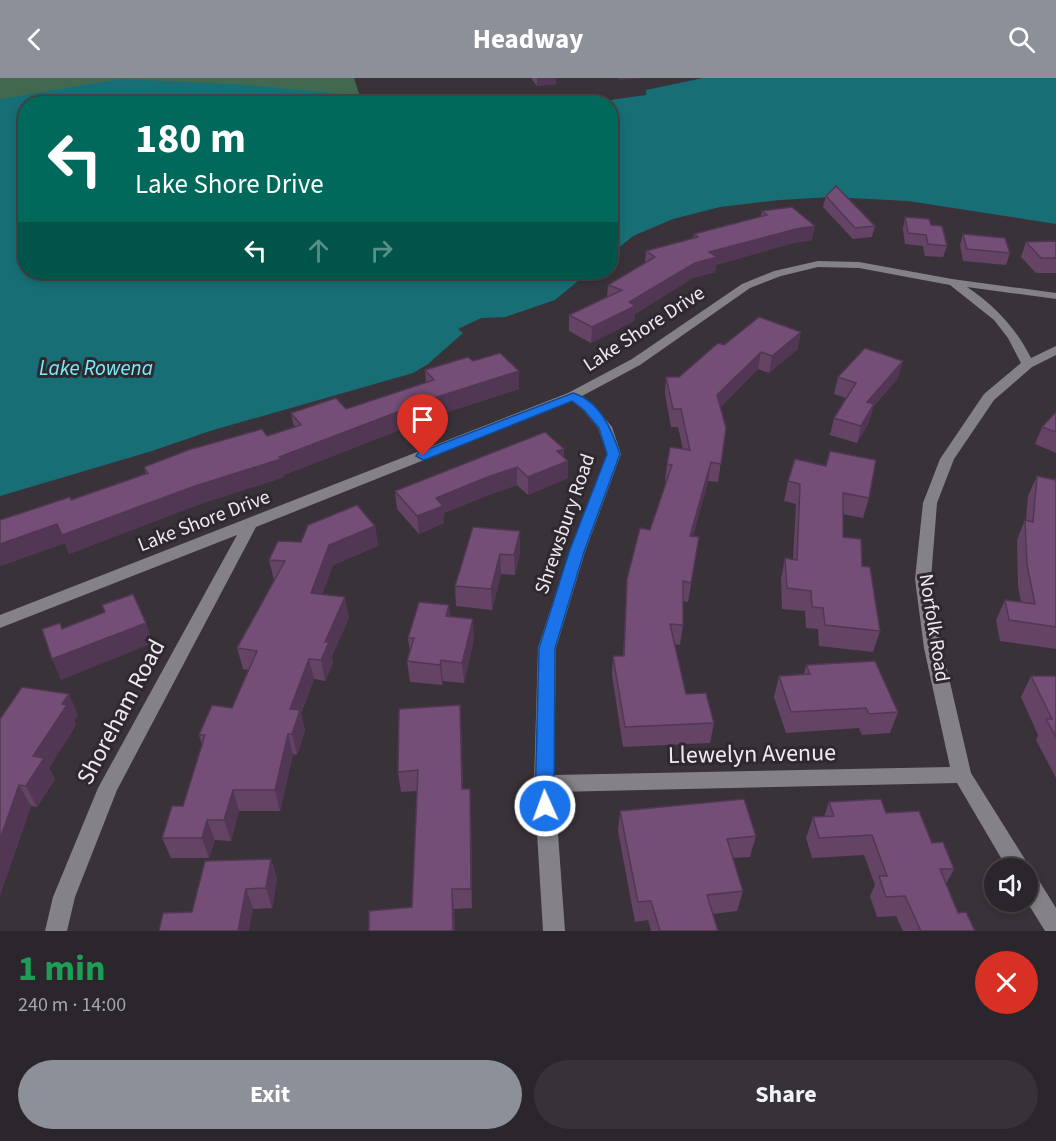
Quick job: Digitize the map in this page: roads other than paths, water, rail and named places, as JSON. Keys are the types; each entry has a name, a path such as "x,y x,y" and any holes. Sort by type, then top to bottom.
{"street":[{"name":"Lake Shore Drive","path":"0,622 573,396 636,362 746,286 778,273 818,264 859,264 952,282 1056,296"},
{"path":"952,282 985,304 1003,321 1029,364"},
{"name":"Norfolk Road","path":"1012,858 962,775 933,648 923,579 930,503 947,459 989,397 1029,364 1056,350"},
{"name":"Shrewsbury Road","path":"554,931 551,914 544,784 547,648 577,552 614,454 605,428 588,407 573,396"},
{"name":"Shoreham Road","path":"56,931 64,897 108,788 250,524"},
{"name":"Llewelyn Avenue","path":"544,784 962,775"},
{"path":"1038,900 1056,928"}],"water":[{"path":"703,78 1056,78 1056,224 908,201 831,197 720,207 673,219 633,236 618,248 618,99 646,95 646,90"},
{"name":"Lake Rowena","path":"121,79 248,85 362,96 18,96"},
{"name":"Lake Rowena","path":"18,96 18,279 580,279 555,300 505,317 481,318 458,329 463,333 428,364 413,373 210,431 152,451 0,496 0,99"}]}
